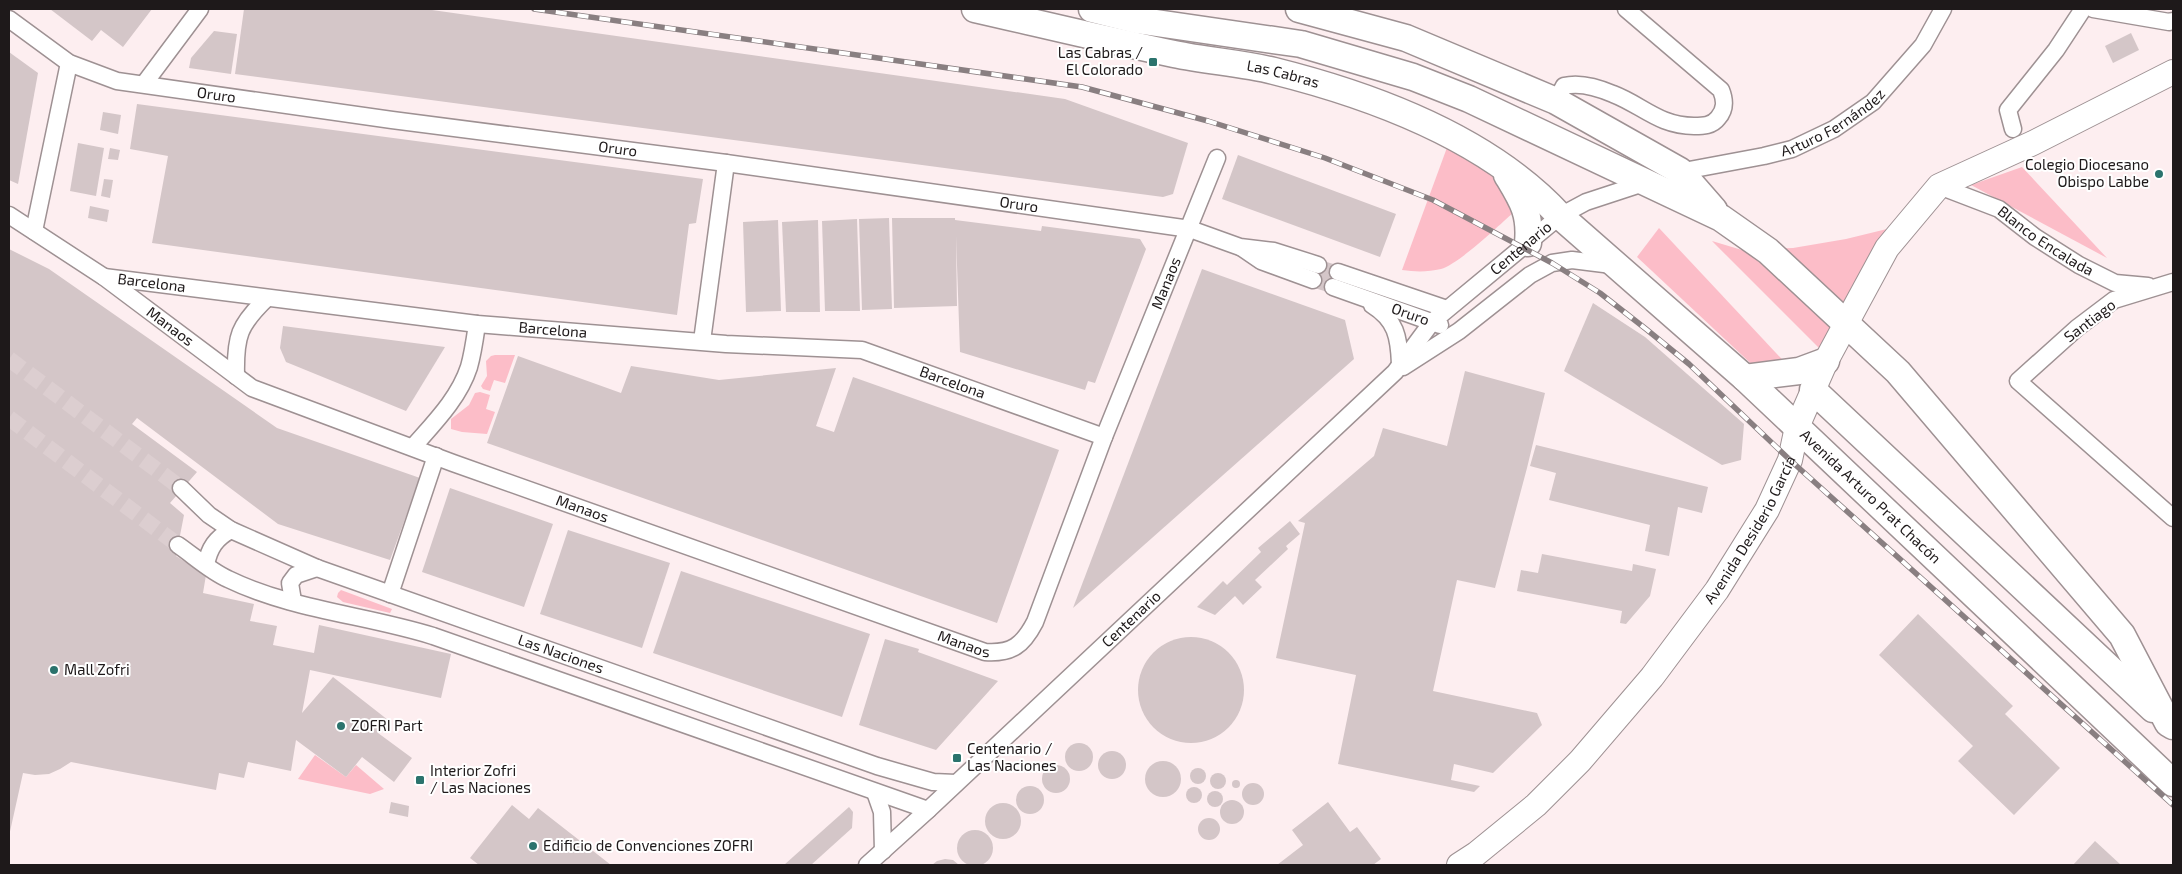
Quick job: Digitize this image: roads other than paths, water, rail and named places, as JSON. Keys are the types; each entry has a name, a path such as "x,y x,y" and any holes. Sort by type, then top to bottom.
{"main road":[{"name":"Las Cabras","path":"975,9 1176,55 1273,71 1384,104 1500,163 1539,193 1560,216"},
{"name":"Las Cabras","path":"1092,9 1136,20 1301,44 1404,74 1469,99 1646,182"},
{"path":"1299,9 1406,38 1556,101 1680,171 1721,218"},
{"path":"1500,163 1523,202 1530,224 1528,244"},
{"path":"1646,182 1721,218 1768,251 1898,372 2122,635 2171,724"},
{"name":"Avenida Arturo Prat Chacón","path":"1560,216 1745,378 2173,783"},
{"path":"1745,378 1799,371 1826,361"},
{"path":"1813,390 2171,724"}],"street":[{"path":"144,84 200,9"},
{"path":"1556,101 1564,86 1575,83 1613,94 1664,121 1682,126 1706,126 1717,120 1723,112 1725,100 1721,90 1626,9"},
{"name":"Arturo Fernández","path":"1680,171 1792,149 1834,129 1873,102 1923,45 1943,9"},
{"path":"2013,128 2008,110 2056,50 2083,9"},
{"path":"2093,9 2169,22 2173,21"},
{"name":"Oruro","path":"9,19 69,63 117,81 392,120 726,163 1190,229 1240,247 1274,251 1316,273"},
{"path":"34,231 69,63"},
{"name":"Avenida Desiderio García","path":"1459,865 1476,854 1536,805 1580,760 1652,677 1717,590 1767,510 1790,460 1797,427 1826,361 1887,248 1939,186 2033,143 2173,72"},
{"name":"Manaos","path":"104,278 252,388 436,456 976,649 999,653 1012,650 1027,637 1035,622 1104,437 1190,229 1217,158"},
{"path":"702,341 726,163"},
{"name":"Centenario","path":"867,865 928,810 1398,368 1432,322 1447,309 1560,216 1586,202 1680,171"},
{"name":"Blanco Encalada","path":"1939,186 2000,209 2034,237 2079,265 2115,282 2155,286"},
{"name":"Barcelona","path":"9,215 104,278 477,324 726,344 862,350 1104,437"},
{"name":"Centenario","path":"1398,368 1459,331 1530,275 1552,263 1572,260 1619,266"},
{"name":"Oruro","path":"1447,309 1336,280 1357,296 1459,331"},
{"name":"Santiago","path":"2173,282 2114,300 2077,328 2018,381 2173,518"},
{"path":"1357,296 1384,313 1396,331 1400,342 1398,368"},
{"path":"236,376 236,354 240,331 252,313 267,298"},
{"path":"413,447 442,413 464,379 469,366 477,324"},
{"path":"390,594 436,456"},
{"name":"Las Naciones","path":"181,488 209,515 231,530 316,568 878,766 933,782 956,783"},
{"path":"206,565 208,554 213,544 231,530"},
{"name":"Las Naciones","path":"178,545 225,578 247,588 293,601 396,624 433,636 928,810"},
{"path":"293,601 290,584 296,576 316,568"},
{"path":"875,792 882,812 883,851"}],"tunnel":[{"path":"9,359 181,488"},
{"path":"9,418 178,545"}],"railway":[{"path":"534,9 1082,87 1208,121 1325,158 1433,200 1552,263 1600,293 1689,364 1790,460 2173,805"}],"place":[{"name":"Las Cabras / El Colorado","path":"1153,62"},
{"name":"Colegio Diocesano Obispo Labbe","path":"2159,174"},
{"name":"Mall Zofri","path":"54,670"},
{"name":"ZOFRI Part","path":"341,726"},
{"name":"Centenario / Las Naciones","path":"957,758"},
{"name":"Interior Zofri / Las Naciones","path":"420,780"},
{"name":"Edificio de Convenciones ZOFRI","path":"533,846"}]}
